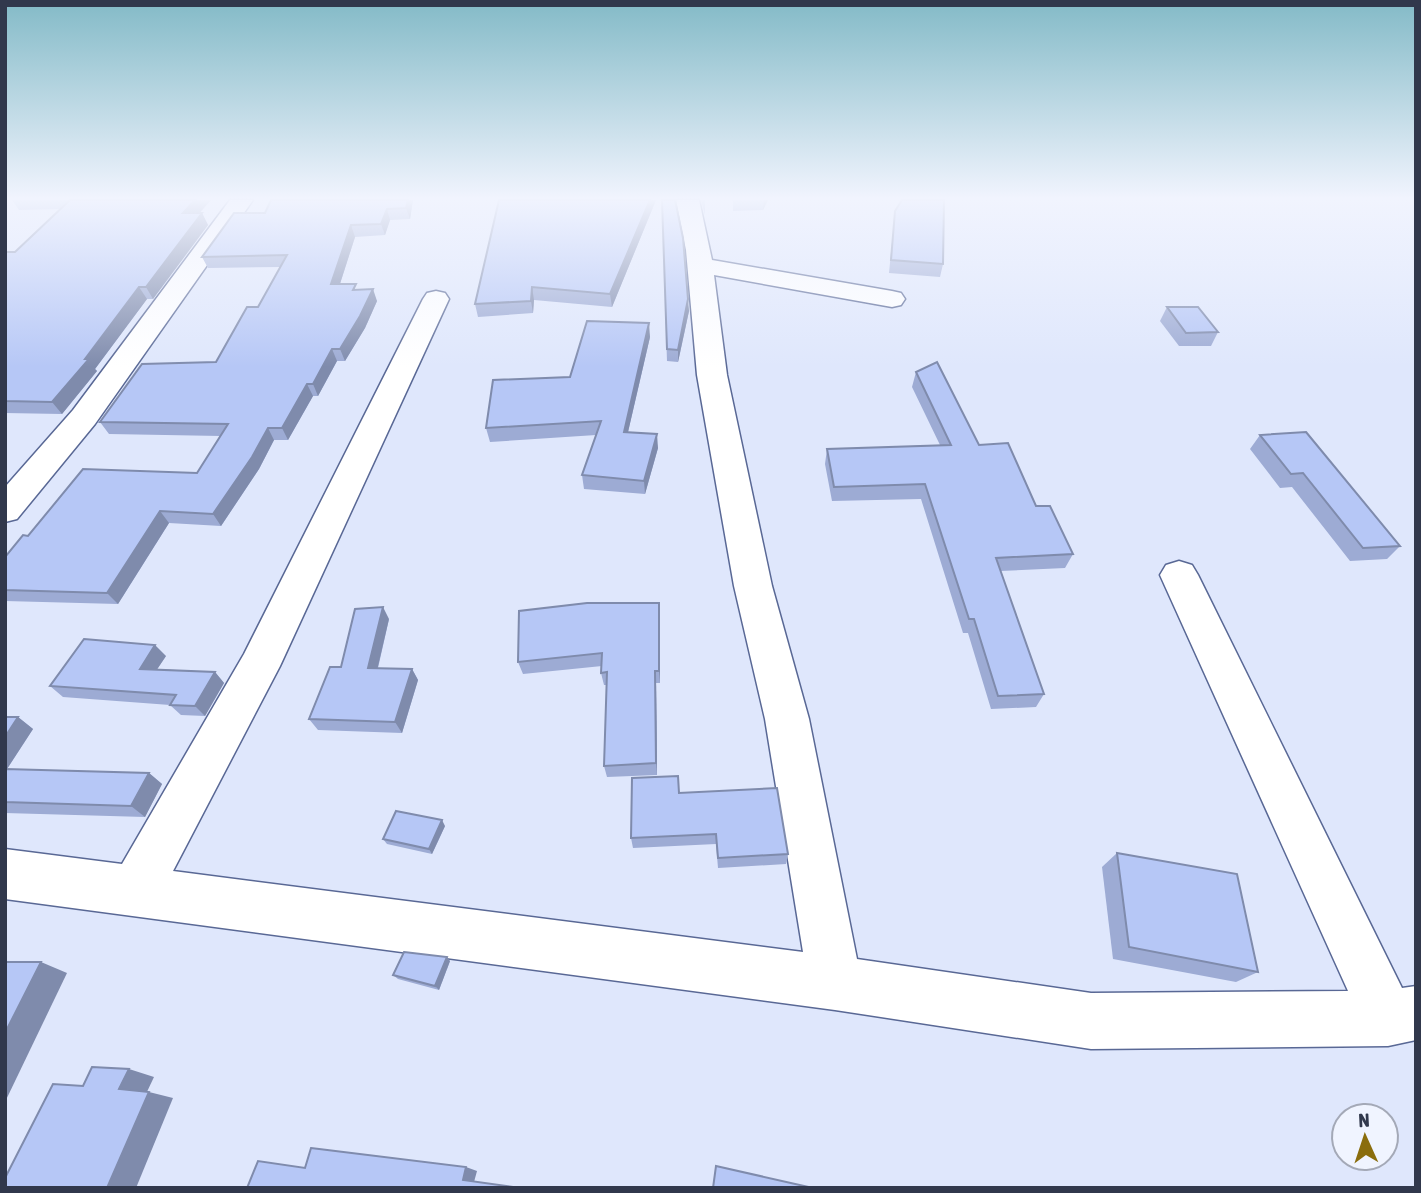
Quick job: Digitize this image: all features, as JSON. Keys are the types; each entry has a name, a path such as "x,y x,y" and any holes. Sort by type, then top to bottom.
{"street":[{"path":"5,510 84,417 200,256"},
{"path":"698,256 712,375 752,586 787,719 835,983"},
{"path":"699,265 892,299"},
{"path":"135,891 259,666 436,299"},
{"path":"5,874 835,983 1091,1021 1402,1016 1180,575"}],"building":[{"path":"5,256 170,256 146,287 139,287 85,359 89,359 52,402 5,401"},
{"path":"203,256 258,256 202,257"},
{"path":"287,256 341,256 331,284 356,284 353,290 373,289 340,349 332,349 313,384 307,384 282,428 268,428 252,457 213,514 160,511 107,593 5,590 5,557 23,535 28,536 83,469 197,473 228,424 100,422 142,364 216,362 247,307 258,307"},
{"path":"486,256 626,256 610,294 532,287 531,301 475,304"},
{"path":"664,256 684,256 688,299 678,350 667,349"},
{"path":"891,256 943,256 943,264 891,260"},
{"path":"1167,307 1198,307 1218,332 1186,333"},
{"path":"587,321 649,323 624,432 657,434 644,481 582,475 601,421 486,428 493,380 570,377"},
{"path":"937,362 979,445 1008,443 1036,506 1050,506 1073,554 996,558 1044,694 998,696 974,619 969,619 925,484 834,487 827,449 951,445 916,372"},
{"path":"1306,432 1400,546 1363,548 1303,473 1291,474 1260,435"},
{"path":"587,603 659,603 659,671 655,671 656,763 604,766 607,672 601,673 602,653 518,662 519,611"},
{"path":"383,607 368,668 412,669 395,722 309,719 330,667 341,667 355,609"},
{"path":"84,639 155,645 140,669 215,672 195,706 170,705 176,695 50,686"},
{"path":"5,717 18,717 5,737"},
{"path":"5,769 149,773 131,806 5,802"},
{"path":"678,776 679,793 777,788 788,854 718,858 716,834 631,838 632,778"},
{"path":"396,811 442,820 429,849 383,839"},
{"path":"1117,853 1237,874 1258,972 1129,947"},
{"path":"404,952 447,957 435,986 393,975"},
{"path":"5,962 41,962 5,1033"},
{"path":"92,1067 129,1069 119,1089 149,1092 107,1188 5,1188 5,1178 53,1084 83,1086"},
{"path":"311,1148 466,1167 463,1180 520,1188 247,1188 258,1161 305,1168"},
{"path":"716,1166 813,1188 713,1188"}]}
